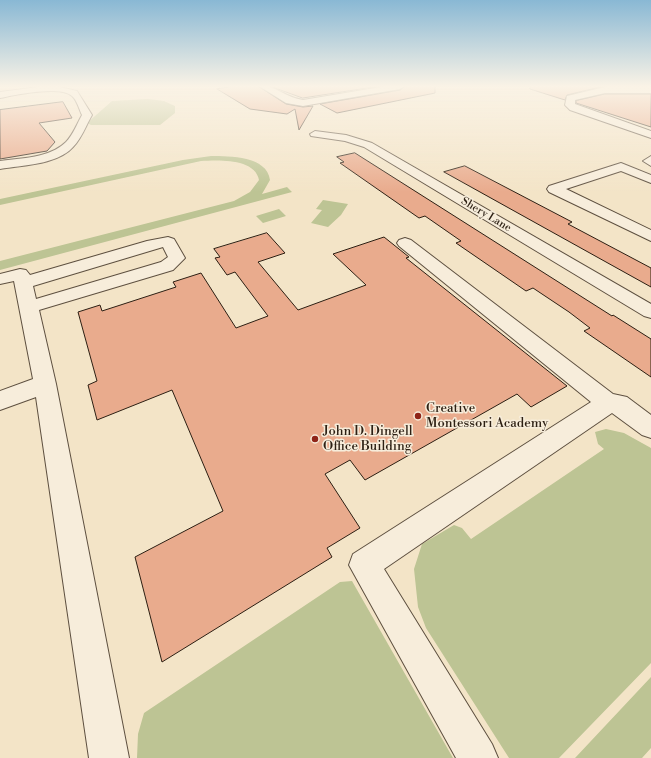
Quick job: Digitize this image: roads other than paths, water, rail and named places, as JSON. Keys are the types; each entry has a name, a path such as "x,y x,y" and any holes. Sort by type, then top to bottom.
{"street":[{"path":"0,165 50,155 66,150 82,121"},
{"path":"612,121 651,135"},
{"name":"Shery Lane","path":"316,134 346,138 368,145 651,312"},
{"path":"651,179 622,167 554,189 651,236"},
{"path":"23,283 154,244 168,242 177,258 167,266 28,307"},
{"path":"405,243 608,403 618,404 651,428"},
{"path":"0,279 20,274 23,283 45,384 109,758"},
{"path":"0,401 45,384"},
{"path":"478,758 364,564 608,403"}],"place":[{"name":"Creative Montessori Academy","path":"418,416"},
{"name":"John D. Dingell Office Building","path":"315,439"}]}
